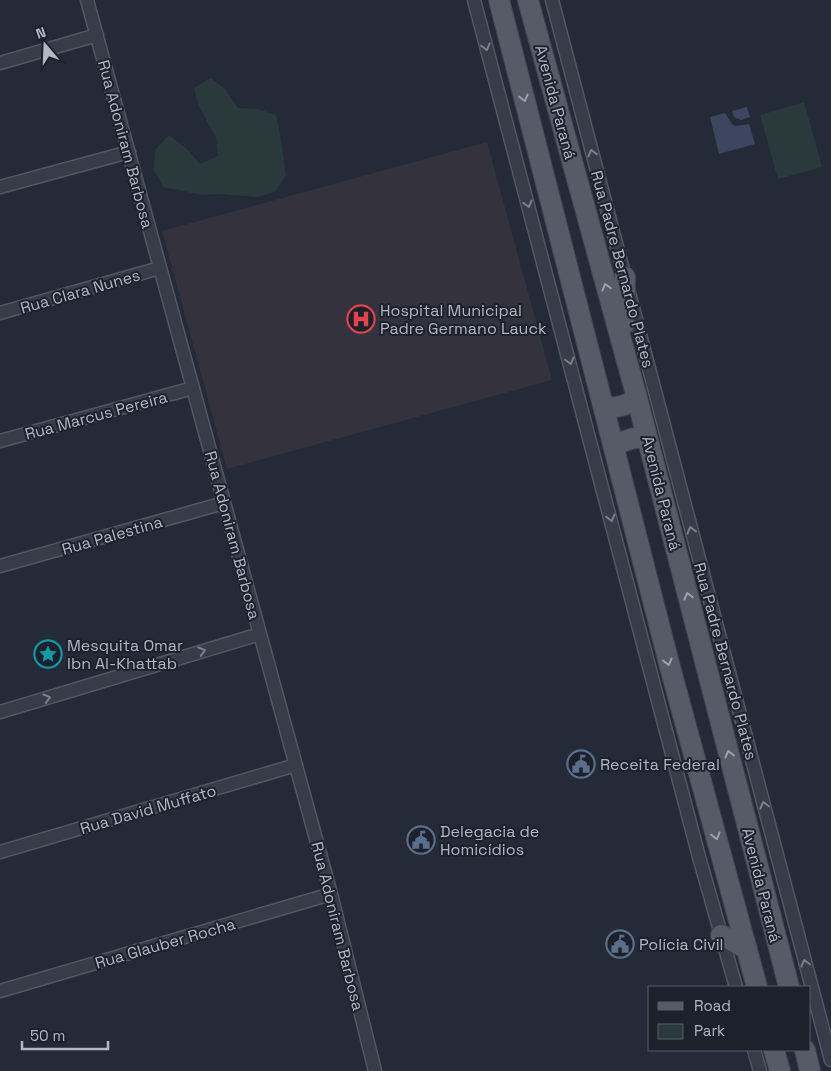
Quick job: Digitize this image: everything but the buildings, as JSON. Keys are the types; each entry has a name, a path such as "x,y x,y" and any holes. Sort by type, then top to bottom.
{"main road":[{"name":"Avenida Paraná","path":"499,0 670,667 758,986"},
{"name":"Avenida Paraná","path":"528,0 637,398 789,986"},
{"path":"625,277 625,356"},
{"path":"604,407 617,408 637,398"},
{"path":"613,446 634,438 647,438"},
{"path":"722,935 747,949"},
{"path":"774,1051 780,1071"},
{"path":"805,1051 810,1071"}],"street":[{"name":"Rua Adoniram Barbosa","path":"88,0 296,765 374,1071"},
{"path":"474,0 699,857 736,986"},
{"name":"Rua Padre Bernardo Plates","path":"552,0 831,1060"},
{"path":"0,63 97,35"},
{"path":"0,187 128,152"},
{"name":"Rua Clara Nunes","path":"0,314 160,268"},
{"name":"Rua Marcus Pereira","path":"0,441 193,388"},
{"name":"Rua Palestina","path":"0,566 224,503"},
{"path":"0,712 260,634"},
{"name":"Rua David Muffato","path":"0,852 296,765"},
{"name":"Rua Glauber Rocha","path":"0,991 330,894"},
{"path":"754,1051 760,1071"}],"shaded area":[{"name":"Hospital Municipal Padre Germano Lauck","path":"487,142 552,380 227,469 162,231"}],"green space":[{"path":"211,78 226,90 238,108 258,109 276,115 286,175 276,191 258,197 221,194 202,195 164,187 154,170 155,150 169,135 187,149 200,164 218,156 216,138 199,106 194,88"},
{"path":"804,102 822,167 778,179 760,115"}],"water":[{"path":"747,107 750,117 741,120 734,117 732,111"},
{"path":"725,113 735,126 749,124 755,144 719,154 710,117"}],"place":[{"name":"Hospital Municipal Padre Germano Lauck","path":"361,319"},
{"name":"Mesquita Omar Ibn Al-Khattab","path":"48,654"},
{"name":"Receita Federal","path":"581,764"},
{"name":"Delegacia de Homicídios","path":"421,840"},
{"name":"Polícia Civil","path":"620,944"}]}
